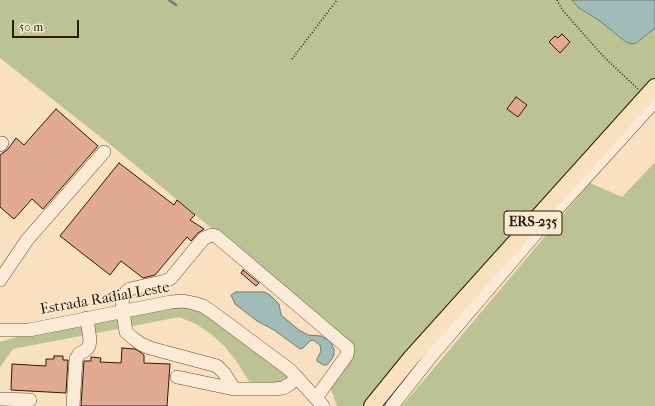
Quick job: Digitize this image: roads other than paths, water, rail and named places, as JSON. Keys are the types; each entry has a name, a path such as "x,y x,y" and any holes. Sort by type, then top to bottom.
{"main road":[{"name":"ERS-235","path":"372,406 411,358 653,99"}],"street":[{"path":"392,406 433,354 653,99"},
{"path":"0,280 28,240 104,152"},
{"path":"234,389 224,373 217,366 141,344 126,332 122,300 127,291 166,281 171,278 204,238 212,235 216,236 348,348 347,355 320,402"},
{"name":"Estrada Radial Leste","path":"0,330 28,330 171,302 183,301 203,306 212,312 290,370 320,402"},
{"path":"73,406 76,359 79,354 86,350 89,346 90,340 87,318"},
{"path":"0,338 28,330"},
{"path":"177,377 234,389 274,389 283,388 297,377"},
{"path":"0,399 30,400"}],"water":[{"path":"572,0 655,0 655,28 636,43 631,44 626,42 600,21 579,8"},
{"path":"236,292 264,292 270,295 279,304 281,315 299,330 308,335 321,336 330,341 334,349 332,359 327,365 323,365 317,361 321,351 320,345 313,340 300,349 274,330 257,321 235,304 231,295"}],"waterway":[{"path":"169,0 176,5"}]}
